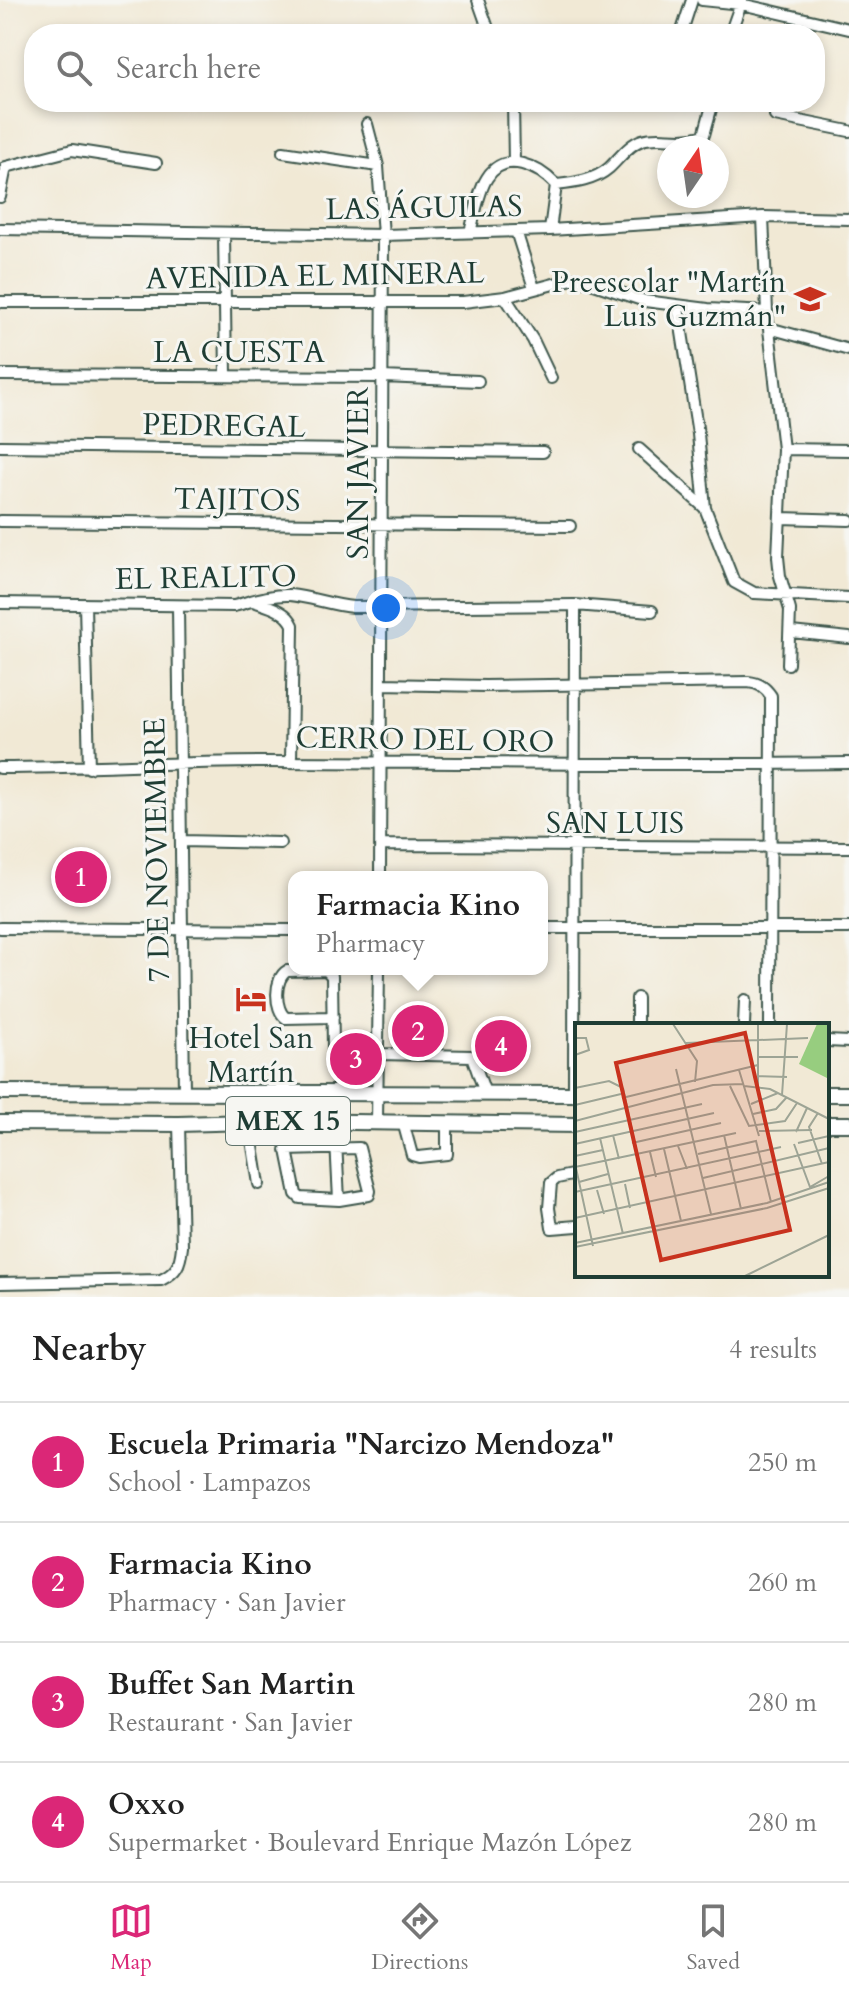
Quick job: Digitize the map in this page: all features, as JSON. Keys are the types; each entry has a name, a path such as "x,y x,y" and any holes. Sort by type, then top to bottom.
{"main road":[{"name":"MEX 15","path":"0,1092 575,1094"},
{"name":"MEX 15","path":"0,1123 335,1121 575,1125"}],"street":[{"path":"478,0 486,24"},
{"path":"684,24 692,0"},
{"path":"702,0 742,2 849,29"},
{"path":"734,24 742,2"},
{"path":"513,112 514,163"},
{"path":"470,232 485,181 494,170 514,163 534,166 556,185 582,182 606,171 642,140 676,141 704,135 710,112"},
{"path":"775,116 849,131"},
{"name":"SAN JAVIER","path":"367,124 378,166 383,235 380,871"},
{"path":"0,197 3,163 72,150 156,163"},
{"path":"283,152 378,166"},
{"path":"550,230 556,185"},
{"path":"763,217 767,312 783,449 778,557 791,632 788,664"},
{"name":"LAS ÁGUILAS","path":"0,229 383,235 550,230 763,217 849,219"},
{"path":"516,231 534,288"},
{"path":"224,233 226,376"},
{"name":"AVENIDA EL MINERAL","path":"0,302 463,302 505,297 576,278 615,293 678,307 767,312"},
{"path":"505,297 533,340 551,378"},
{"path":"678,307 698,434 705,508 734,582 754,593 849,598"},
{"path":"769,328 849,350"},
{"name":"LA CUESTA","path":"0,375 383,377 478,381"},
{"name":"PEDREGAL","path":"0,446 543,452"},
{"path":"639,449 705,508"},
{"path":"783,449 849,450"},
{"path":"781,518 849,520"},
{"name":"TAJITOS","path":"0,521 570,526"},
{"name":"EL REALITO","path":"0,603 234,606 290,595 335,606 575,605 652,611"},
{"path":"253,601 284,613 293,625 291,762"},
{"path":"85,604 89,768"},
{"path":"575,605 575,1094"},
{"name":"7 DE NOVIEMBRE","path":"178,607 184,1092"},
{"path":"791,632 849,638"},
{"path":"381,684 757,683 771,696 770,1023"},
{"name":"CERRO DEL ORO","path":"0,768 291,762 574,766 849,763"},
{"path":"181,841 280,843"},
{"name":"SAN LUIS","path":"380,845 849,847"},
{"path":"0,928 288,930"},
{"path":"548,928 849,928"},
{"path":"288,971 281,973 278,979 278,1010 281,1015 286,1018 333,1017"},
{"path":"331,975 333,1048"},
{"path":"377,1122 379,975"},
{"path":"637,998 637,1023"},
{"path":"744,1023 745,1000"},
{"path":"829,1041 849,1042"},
{"path":"379,1054 472,1056 485,1093"},
{"path":"337,1073 339,1092"},
{"path":"281,1121 286,1150 296,1194 306,1199 339,1200 365,1198 370,1191 361,1150 355,1147 286,1150"},
{"path":"335,1121 339,1200"},
{"path":"249,1122 259,1184"},
{"path":"403,1122 412,1155 419,1157 447,1154 447,1123"},
{"path":"0,1283 161,1280 172,1274 180,1264 182,1247 179,1124"},
{"path":"575,1174 557,1178 551,1183 549,1208 552,1228 575,1226"}],"tunnel":[{"path":"333,1048 337,1073"}],"place":[{"name":"Preescolar \"Martín Luis Guzmán\"","path":"810,299"},
{"name":"Escuela Primaria \"Narcizo Mendoza\"","path":"81,877"},
{"name":"Hotel San Martín","path":"251,999"},
{"name":"Farmacia Kino","path":"418,1031"},
{"name":"Oxxo","path":"501,1046"},
{"name":"Buffet San Martin","path":"356,1059"}]}
